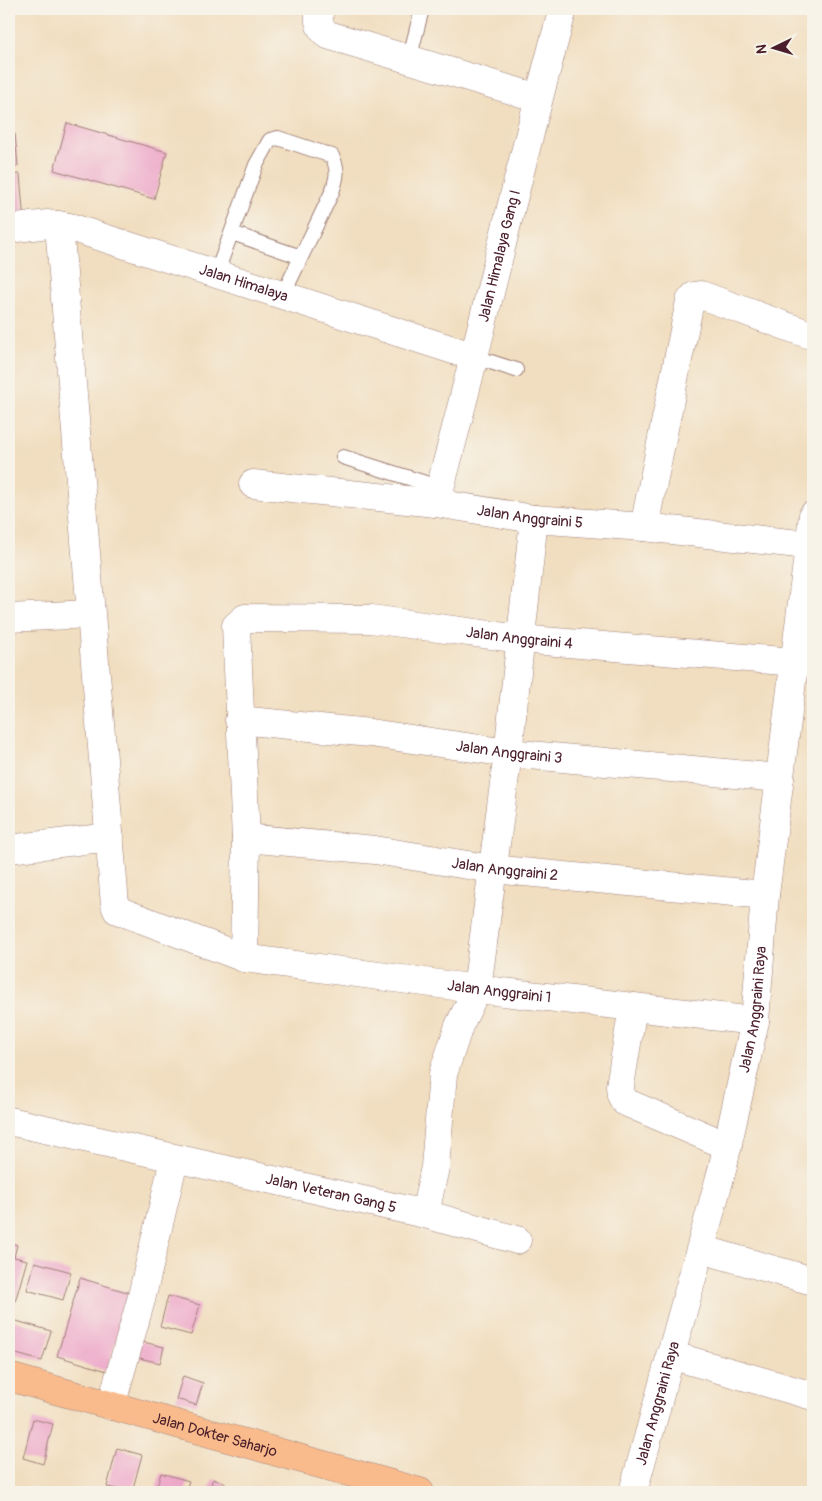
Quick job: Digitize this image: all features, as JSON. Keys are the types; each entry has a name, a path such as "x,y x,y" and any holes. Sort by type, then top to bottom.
{"highway":[{"name":"Jalan Dokter Saharjo","path":"9,1377 420,1492"}],"street":[{"path":"320,9 319,24 328,35 538,98"},
{"name":"Jalan Himalaya Gang I","path":"438,495 475,357 538,98 563,9"},
{"path":"9,849 110,837 59,225"},
{"name":"Jalan Himalaya","path":"9,229 59,225 217,272 475,357"},
{"path":"644,528 690,301 694,296 701,295 813,336"},
{"name":"Jalan Anggraini 5","path":"253,484 438,495 534,519 808,545"},
{"name":"Jalan Anggraini Raya","path":"633,1492 728,1146 755,1021 765,896 813,515"},
{"path":"425,1214 435,1168 443,1074 459,1026 478,989 508,753 534,519"},
{"path":"9,618 90,614"},
{"name":"Jalan Anggraini 4","path":"239,720 236,626 244,618 371,619 520,639 794,662"},
{"path":"239,720 246,838 244,958"},
{"name":"Jalan Anggraini 3","path":"239,720 370,733 508,753 780,778"},
{"name":"Jalan Anggraini 1","path":"110,837 115,905 117,910 244,958 478,989 755,1021"},
{"name":"Jalan Anggraini 2","path":"246,838 375,850 492,869 765,896"},
{"path":"633,1007 620,1095 625,1102 728,1146"},
{"name":"Jalan Veteran Gang 5","path":"9,1121 174,1160 425,1214 517,1240"},
{"path":"111,1406 141,1300 174,1160"},
{"path":"701,1249 813,1280"},
{"path":"670,1355 813,1396"}],"lane":[{"path":"409,60 422,9"},
{"path":"217,272 256,165 270,140 278,138 332,156 337,166 338,175 332,192 283,295"},
{"path":"232,232 301,257"},
{"path":"475,357 516,370"},
{"path":"343,457 438,495"}],"building":[{"path":"67,123 167,152 154,199 54,170"},
{"path":"15,134 18,166 9,167 9,135"},
{"path":"20,174 24,222 9,223 9,175"},
{"path":"9,1242 17,1245 14,1257 27,1260 9,1323"},
{"path":"35,1262 71,1272 63,1300 27,1290"},
{"path":"80,1278 130,1293 107,1371 57,1356"},
{"path":"168,1296 200,1305 191,1335 160,1327"},
{"path":"13,1320 51,1331 42,1361 9,1352 9,1335"},
{"path":"135,1340 164,1347 160,1363 131,1356"},
{"path":"183,1376 203,1383 196,1405 176,1399"},
{"path":"33,1419 53,1424 43,1464 23,1458"},
{"path":"117,1448 142,1455 132,1492 107,1487"},
{"path":"161,1473 189,1481 185,1492 155,1492"},
{"path":"213,1479 225,1483 222,1492 208,1492"}]}
